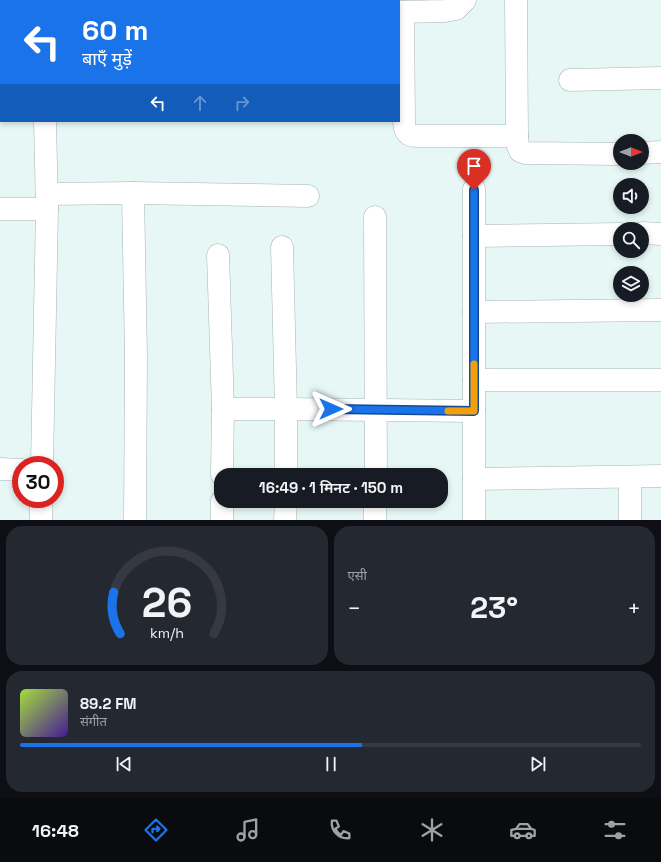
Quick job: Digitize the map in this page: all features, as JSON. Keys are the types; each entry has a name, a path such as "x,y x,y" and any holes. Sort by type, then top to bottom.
{"street":[{"path":"465,0 456,9 445,11 401,12 402,101 405,130 412,136 517,136"},
{"path":"516,0 517,136 520,151 526,153 613,154"},
{"path":"570,80 661,78"},
{"path":"42,456 47,201 45,122"},
{"path":"649,153 661,152"},
{"path":"474,190 474,520"},
{"path":"134,193 136,357 135,520"},
{"path":"0,209 47,201 134,193 308,196"},
{"path":"375,217 376,468"},
{"path":"474,236 613,234"},
{"path":"649,234 661,234"},
{"path":"282,246 286,468"},
{"path":"218,255 223,409 222,468"},
{"path":"474,312 661,310"},
{"path":"474,380 661,380"},
{"path":"223,409 474,411"},
{"path":"0,469 12,470"},
{"path":"474,479 661,476"},
{"path":"630,477 630,520"},
{"path":"41,508 41,520"},
{"path":"222,508 222,520"},
{"path":"286,508 286,520"},
{"path":"375,508 375,520"}],"slow traffic":[{"path":"448,411 474,411 474,364"}],"route":[{"path":"331,409 474,411 474,190"}]}
